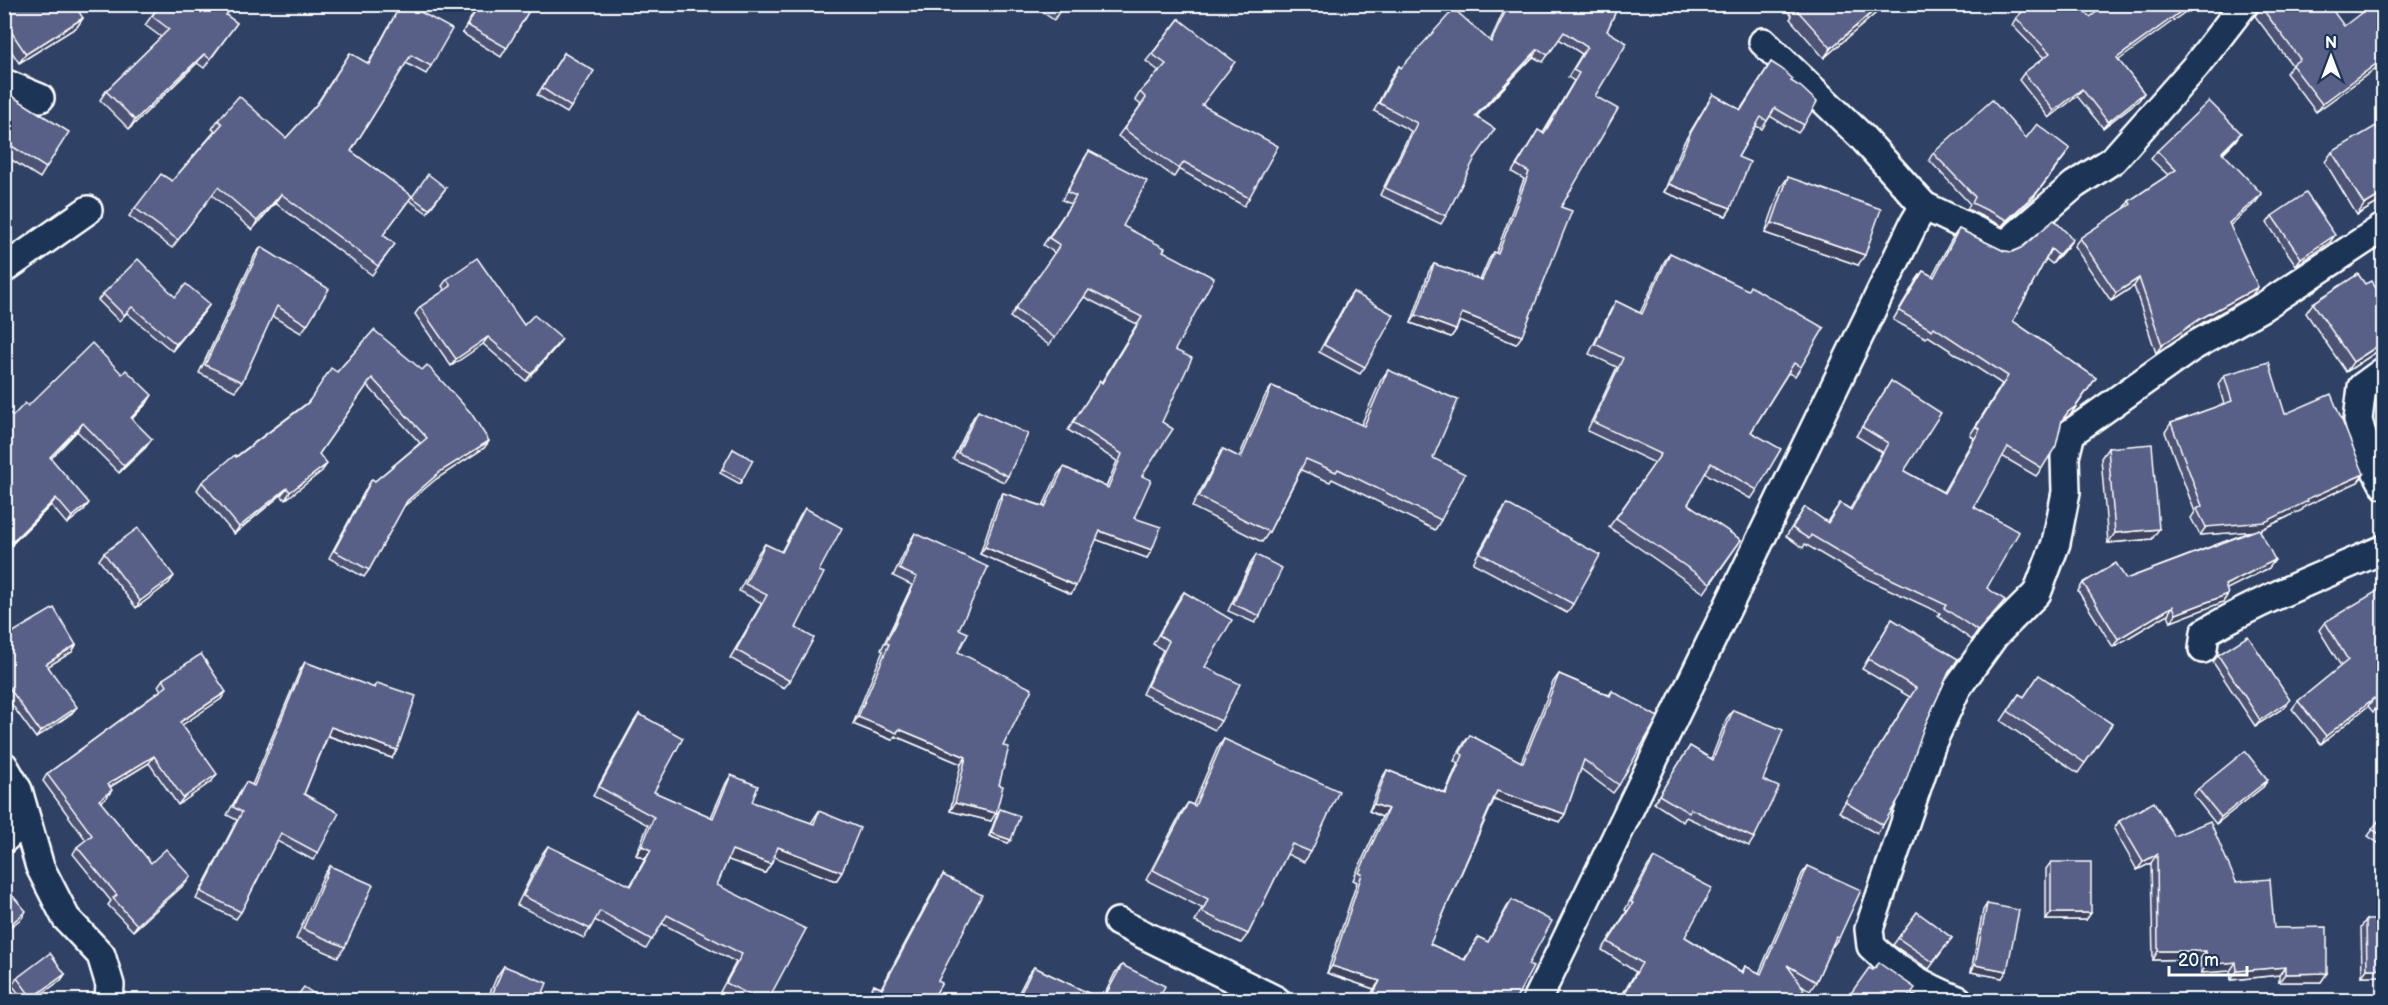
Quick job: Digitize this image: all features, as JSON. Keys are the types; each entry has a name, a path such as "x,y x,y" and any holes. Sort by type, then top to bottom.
{"street":[{"path":"1763,42 1862,137 1924,206 2005,245 2074,185 2113,160 2196,66 2244,4"},
{"path":"4,82 40,98"},
{"path":"1537,1000 1898,255 1924,206"},
{"path":"4,268 88,210"},
{"path":"1958,1000 1910,978 1887,962 1871,946 1869,929 1932,743 1957,688 1995,635 2037,593 2056,543 2066,492 2065,457 2071,433 2192,347 2265,306 2384,226"},
{"path":"2384,371 2362,387 2358,420 2368,456 2384,485"},
{"path":"2203,649 2205,632 2229,618 2298,585 2384,549"},
{"path":"4,766 18,790 40,867 66,918 101,956 110,985 109,1000"},
{"path":"4,839 25,820"},
{"path":"1118,922 1276,1000"}],"building":[{"path":"4,4 74,4 83,18 26,54 4,21"},
{"path":"160,4 234,4 226,15 237,23 210,59 204,54 135,120 106,91 169,29 152,16"},
{"path":"401,4 406,4 452,29 431,66 411,55 351,151 412,196 383,235 395,244 378,266 281,194 257,221 218,187 178,240 135,208 161,174 172,181 222,124 218,120 239,96 286,138 318,103 350,53 369,64"},
{"path":"480,4 533,4 507,48 467,25"},
{"path":"1052,4 1064,4 1061,10"},
{"path":"1509,4 1619,4 1607,31 1627,43 1595,96 1618,109 1561,207 1572,211 1522,336 1462,313 1456,330 1416,315 1434,264 1482,280 1494,252 1498,254 1529,172 1517,165 1538,130 1544,134 1579,73 1573,70 1587,47 1564,32 1548,55 1538,49 1475,116 1495,129 1475,158 1446,216 1385,188 1417,123 1379,103 1399,66 1401,68 1454,9 1491,42"},
{"path":"1797,4 1881,4 1831,48 1796,9 1799,7"},
{"path":"2030,4 2078,4 2090,17 2107,4 2191,4 2117,58 2144,93 2108,122 2082,89 2054,111 2024,73 2050,53 2016,18"},
{"path":"2264,4 2328,4 2344,26 2376,4 2384,14 2384,58 2322,104 2292,65 2300,59 2261,7"},
{"path":"1179,19 1235,62 1202,105 1278,146 1249,198 1184,162 1179,169 1124,129 1146,98 1140,92 1166,64 1152,54"},
{"path":"564,53 594,71 571,107 542,88"},
{"path":"1771,62 1782,69 1793,79 1791,81 1817,102 1804,125 1775,108 1767,121 1761,117 1738,157 1750,162 1731,208 1669,184 1690,134 1713,94 1741,110"},
{"path":"4,91 69,132 46,168 4,141"},
{"path":"1992,100 2026,138 2037,124 2070,149 2038,191 2007,220 1972,203 1975,197 1933,153"},
{"path":"2209,101 2241,133 2222,152 2262,194 2229,223 2258,287 2200,319 2162,345 2139,278 2116,293 2080,238 2131,204 2129,201 2176,170 2157,151"},
{"path":"2376,126 2384,137 2384,193 2364,205 2332,152"},
{"path":"1089,151 1147,181 1123,226 1165,248 1163,251 1214,278 1175,350 1192,358 1162,422 1173,429 1142,476 1151,480 1134,518 1161,527 1152,550 1100,531 1076,586 985,547 1003,493 1045,507 1064,467 1108,488 1122,454 1073,422 1100,381 1102,383 1142,317 1089,290 1055,338 1015,309 1060,245 1049,238 1076,196 1067,192"},
{"path":"428,174 446,188 429,209 412,197"},
{"path":"1788,177 1881,209 1865,255 1772,223"},
{"path":"2306,193 2335,235 2301,258 2272,216"},
{"path":"2054,220 2073,239 2058,255 2051,249 2013,321 2096,378 2076,406 2062,420 2056,446 2042,468 2008,447 1974,507 2019,532 1987,588 2005,600 1978,631 1944,608 1946,605 1858,563 1811,535 1809,539 1792,528 1805,507 1828,523 1840,503 1851,510 1888,443 1862,427 1891,381 1941,413 1904,471 1944,493 1980,429 1976,427 2008,376 1934,327 1932,330 1899,311 1923,271 1934,277 1959,229 2004,251 2012,252 2021,248"},
{"path":"261,247 329,289 307,325 277,306 242,382 205,365"},
{"path":"1670,253 1748,290 1750,286 1824,328 1801,367 1794,363 1751,432 1781,449 1757,490 1711,463 1688,504 1741,540 1710,583 1616,518 1661,454 1593,422 1623,358 1595,344 1616,301 1642,314"},
{"path":"477,258 524,325 534,315 562,339 531,374 488,337 456,359 420,307 451,286 447,279"},
{"path":"138,259 175,297 186,284 210,304 176,344 132,307 124,315 103,294"},
{"path":"2358,274 2365,284 2371,281 2384,299 2384,342 2353,362 2313,303"},
{"path":"1353,292 1394,315 1365,367 1324,345"},
{"path":"374,330 422,370 427,365 471,413 489,441 441,471 407,501 369,570 334,551 372,479 375,481 427,438 372,378 319,454 327,464 290,492 287,488 239,527 202,482 235,455 236,457 308,403 331,368 337,372"},
{"path":"92,343 122,374 126,370 152,395 131,418 152,439 124,466 83,423 50,457 89,503 72,517 56,498 12,542 4,534 4,408 13,416 25,403 28,406"},
{"path":"4,349 13,357 4,366"},
{"path":"2269,362 2285,414 2331,394 2364,474 2307,499 2308,501 2265,522 2206,527 2197,509 2202,506 2171,423 2232,401 2224,375"},
{"path":"1388,370 1458,400 1433,458 1465,474 1441,520 1338,469 1336,472 1306,459 1269,532 1199,497 1223,449 1241,458 1272,386 1364,426"},
{"path":"978,411 1028,434 1008,476 958,453"},
{"path":"2152,444 2159,529 2115,533 2108,448"},
{"path":"733,449 753,460 742,480 722,469"},
{"path":"1507,504 1600,555 1573,604 1480,553"},
{"path":"805,508 842,528 819,571 824,573 796,628 814,638 790,681 736,650 767,595 745,584 765,544 782,552"},
{"path":"138,528 174,576 140,601 104,553"},
{"path":"2259,529 2275,560 2225,585 2228,594 2176,614 2173,606 2118,639 2083,583 2116,563 2126,579"},
{"path":"915,533 988,567 959,629 968,633 958,652 1032,689 1003,746 1009,747 999,785 1003,786 996,813 955,803 966,757 899,729 897,733 858,717 889,644 886,643 917,577 899,569"},
{"path":"1256,555 1282,568 1260,616 1233,604"},
{"path":"2384,587 2384,700 2379,704 2374,698 2326,736 2298,701 2348,660 2325,622"},
{"path":"1184,592 1232,620 1205,667 1240,684 1221,721 1147,686 1169,641 1159,635"},
{"path":"54,608 76,645 46,664 77,707 40,732 8,686 4,688 4,627 10,634"},
{"path":"1892,619 1958,659 1949,672 1924,727 1901,795 1883,825 1845,802 1916,688 1868,659"},
{"path":"2248,636 2290,700 2260,720 2218,655"},
{"path":"201,654 226,692 180,722 217,774 183,798 154,756 108,784 112,790 99,800 151,863 166,849 191,876 137,925 113,898 117,895 77,847 92,835 47,774 167,686 163,679"},
{"path":"305,662 375,688 377,683 416,696 397,750 331,727 304,794 339,813 318,853 281,833 241,912 201,892 242,812 233,807 246,782 254,786"},
{"path":"1559,674 1610,696 1612,691 1658,717 1619,785 1584,760 1565,814 1497,791 1430,944 1465,960 1478,937 1488,942 1512,900 1552,921 1528,965 1533,967 1515,1000 1370,1000 1380,981 1332,966 1362,874 1359,873 1388,809 1374,804 1387,770 1446,794 1463,755 1460,753 1470,735 1523,763"},
{"path":"2039,675 2112,724 2085,763 2008,711 2019,694 2024,697"},
{"path":"1733,710 1783,730 1763,780 1779,787 1754,838 1691,809 1689,813 1659,795 1690,746 1713,760"},
{"path":"639,714 683,738 654,792 713,818 731,775 758,786 752,802 814,824 819,811 860,828 842,872 778,847 771,864 732,850 717,885 806,929 768,1000 760,1000 726,983 742,954 667,915 652,940 600,911 590,929 523,896 548,846 631,886 651,850 642,846 654,817 599,787"},
{"path":"1224,739 1339,791 1311,852 1292,844 1248,934 1202,912 1208,899 1153,870 1188,803 1195,806"},
{"path":"2245,751 2268,780 2221,817 2198,789"},
{"path":"2154,802 2174,836 2210,821 2236,882 2270,879 2274,928 2327,927 2327,973 2285,974 2285,967 2237,971 2236,962 2207,965 2206,951 2158,951 2157,854 2143,862 2119,821"},
{"path":"1000,809 1020,816 1011,840 991,833"},
{"path":"2384,814 2384,837 2372,829"},
{"path":"1654,858 1712,888 1685,937 1743,973 1745,966 1761,974 1808,866 1861,890 1839,938 1836,937 1816,982 1787,965 1804,989 1798,1000 1621,1000 1642,963 1608,942 1633,903 1631,902"},
{"path":"2051,862 2091,862 2091,913 2051,913"},
{"path":"330,866 373,885 345,947 303,929"},
{"path":"943,875 982,895 938,981 942,983 936,993 953,1000 866,1000 874,985 882,989"},
{"path":"4,886 26,911 4,930"},
{"path":"1987,904 2019,910 2007,971 1975,965"},
{"path":"1917,912 1952,938 1933,962 1898,938"},
{"path":"2366,920 2384,920 2384,969 2367,969"},
{"path":"50,953 65,974 32,998 17,978"},
{"path":"1879,963 1915,988 1906,1000 1846,1000 1869,968 1873,970"},
{"path":"1122,965 1165,986 1158,1000 1103,1000"},
{"path":"504,966 547,983 540,1000 490,1000"},
{"path":"1034,967 1103,1000 1017,1000"},
{"path":"304,987 323,1000 294,1000"}]}
